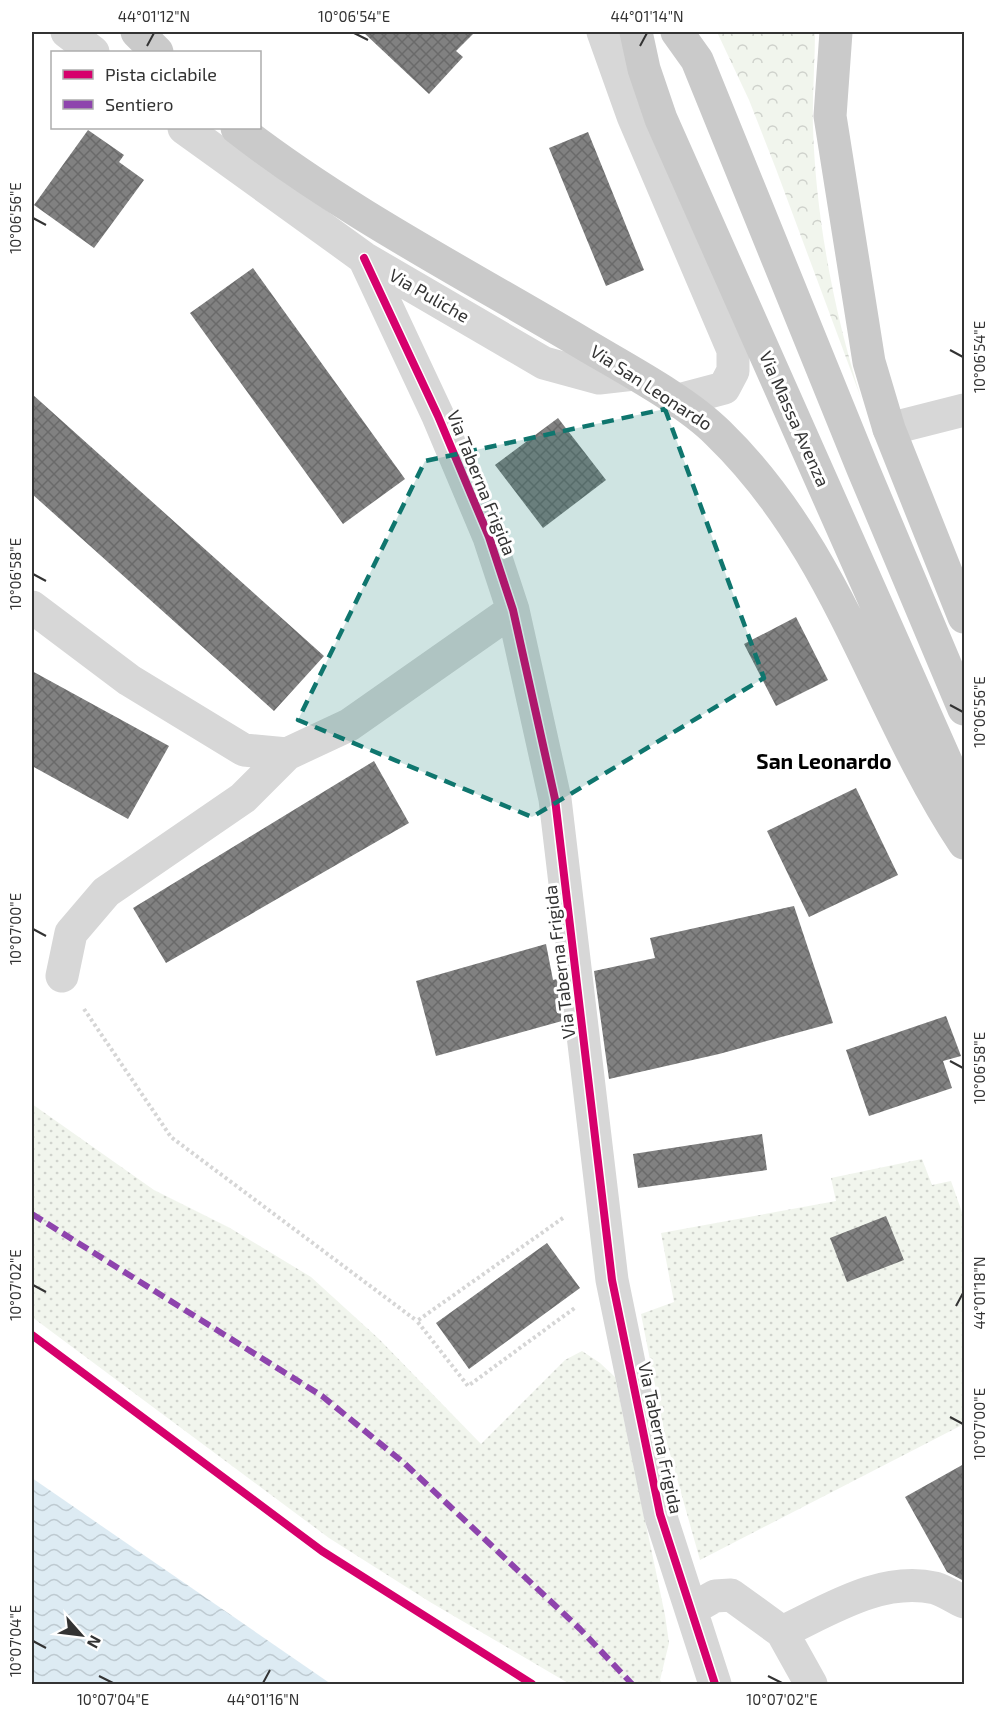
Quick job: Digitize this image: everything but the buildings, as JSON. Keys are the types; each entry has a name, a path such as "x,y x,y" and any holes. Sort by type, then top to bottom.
{"main road":[{"path":"137,32 156,51"},
{"name":"Via Massa Avenza","path":"636,32 644,69 661,119 964,802"},
{"path":"677,32 697,60 863,469 964,709"},
{"path":"836,32 830,116 869,362 889,429 964,617"},
{"name":"Via San Leonardo","path":"238,129 270,153 347,203 634,374 718,432 775,497 822,568 939,804 964,843"}],"street":[{"path":"67,32 92,51"},
{"path":"603,32 633,116 733,350 733,371 724,388 675,401"},
{"name":"Via Puliche","path":"185,129 364,258 543,363 599,378 634,374"},
{"name":"Via Taberna Frigida","path":"364,258 438,416 489,537 513,610 555,799 612,1280 660,1514 715,1684"},
{"path":"889,429 964,410"},
{"path":"32,607 129,680 244,750 287,754"},
{"path":"62,976 71,933 106,892 243,798 287,754 350,725 513,610"},
{"path":"782,1632 868,1592 904,1585 936,1588 964,1602"},
{"path":"692,1609 715,1596 731,1595 782,1632 811,1684"}],"path":[{"path":"62,976 171,1137 417,1321 468,1386 612,1280"},
{"path":"417,1321 603,1190"}],"highlighted area":[{"path":"665,409 764,678 532,817 298,720 425,461"}],"green space":[{"path":"717,32 815,32 813,128 822,231 835,299 861,398 749,100"},
{"path":"32,1104 154,1190 230,1228 311,1277 379,1339 481,1444 565,1360 582,1351 600,1363 615,1377 665,1615 669,1643 660,1680 663,1684 568,1683 430,1602 329,1538 32,1317"},
{"path":"922,1159 932,1185 951,1181 964,1218 964,1424 700,1560 665,1436 641,1314 674,1302 661,1233 836,1201 831,1178"}],"water":[{"path":"32,1478 331,1684 32,1684"}],"marked path":[{"path":"32,1214 322,1396 404,1463 580,1629 632,1684"}],"cycle path":[{"path":"364,258 438,416 489,537 513,610 555,799 612,1280 660,1514 715,1684"},
{"path":"32,1335 322,1551 532,1684"}],"district":[{"name":"San Leonardo","path":"824,762"}]}
